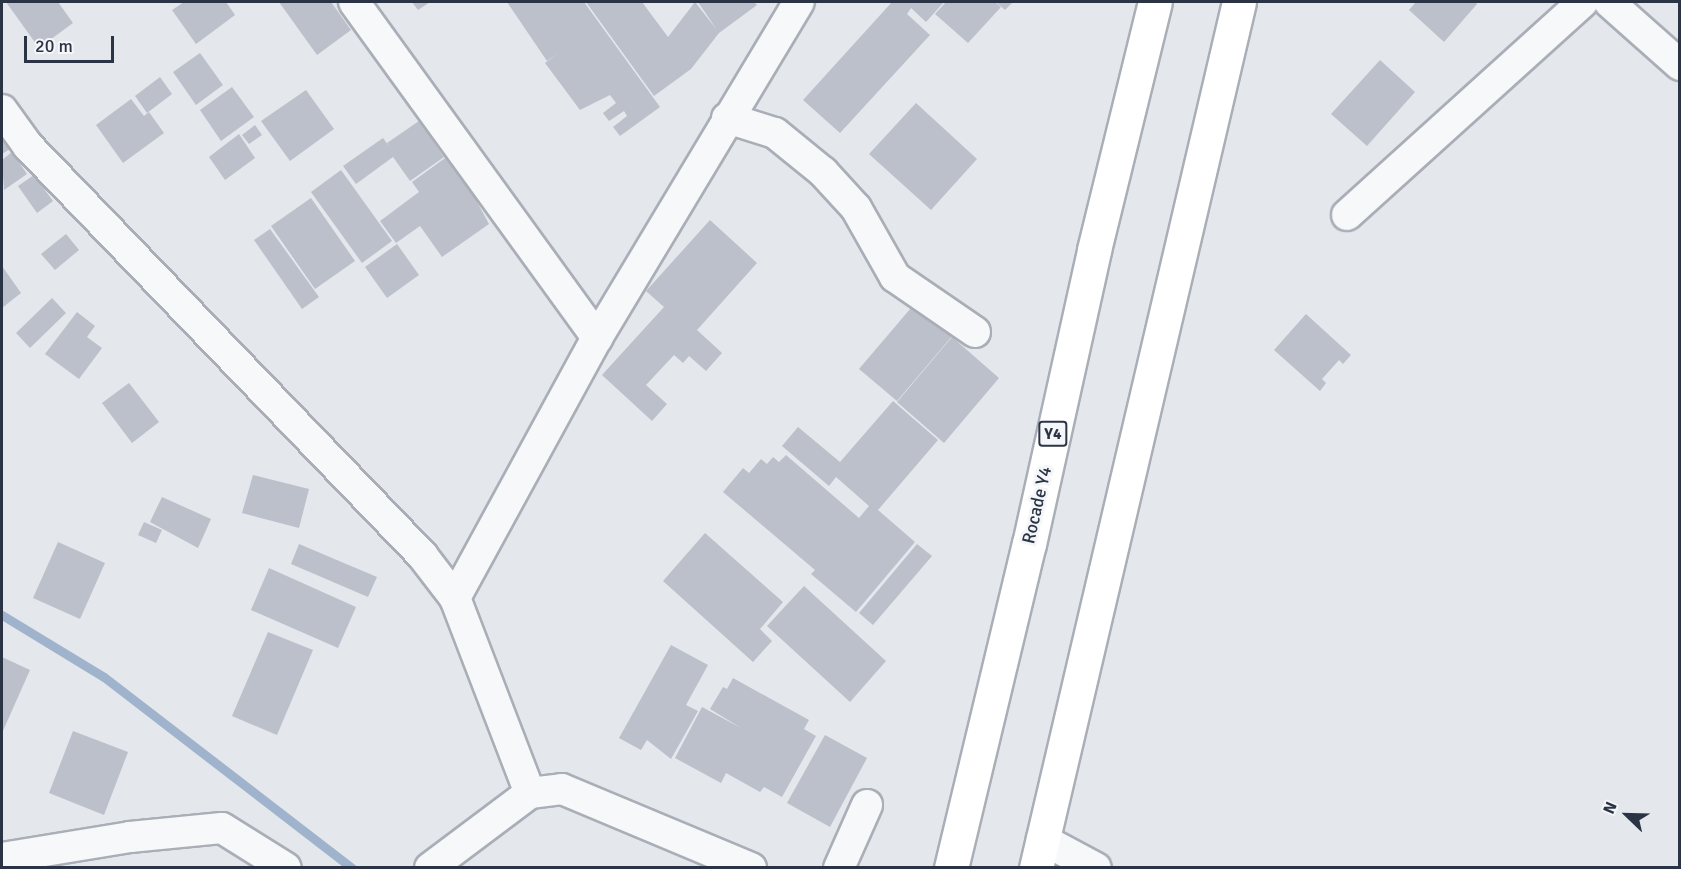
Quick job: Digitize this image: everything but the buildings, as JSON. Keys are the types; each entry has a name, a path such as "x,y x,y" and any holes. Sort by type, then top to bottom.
{"highway":[{"name":"Rocade Y4","path":"951,867 1029,544 1094,250 1155,2"},
{"path":"1039,853 1239,2"}],"street":[{"path":"354,2 597,338"},
{"path":"455,598 597,338 727,118 799,2"},
{"path":"1347,215 1583,2"},
{"path":"1609,2 1680,64"},
{"path":"2,110 28,146 422,555 455,598 530,794"},
{"path":"727,118 775,133 822,172 856,208 895,277 975,332"},
{"path":"430,867 530,794 562,789 751,867"},
{"path":"839,867 867,805"},
{"path":"2,858 130,837 222,828 286,867"},
{"path":"1039,853 1096,867"}],"waterway":[{"path":"2,615 104,677 352,868"}]}
